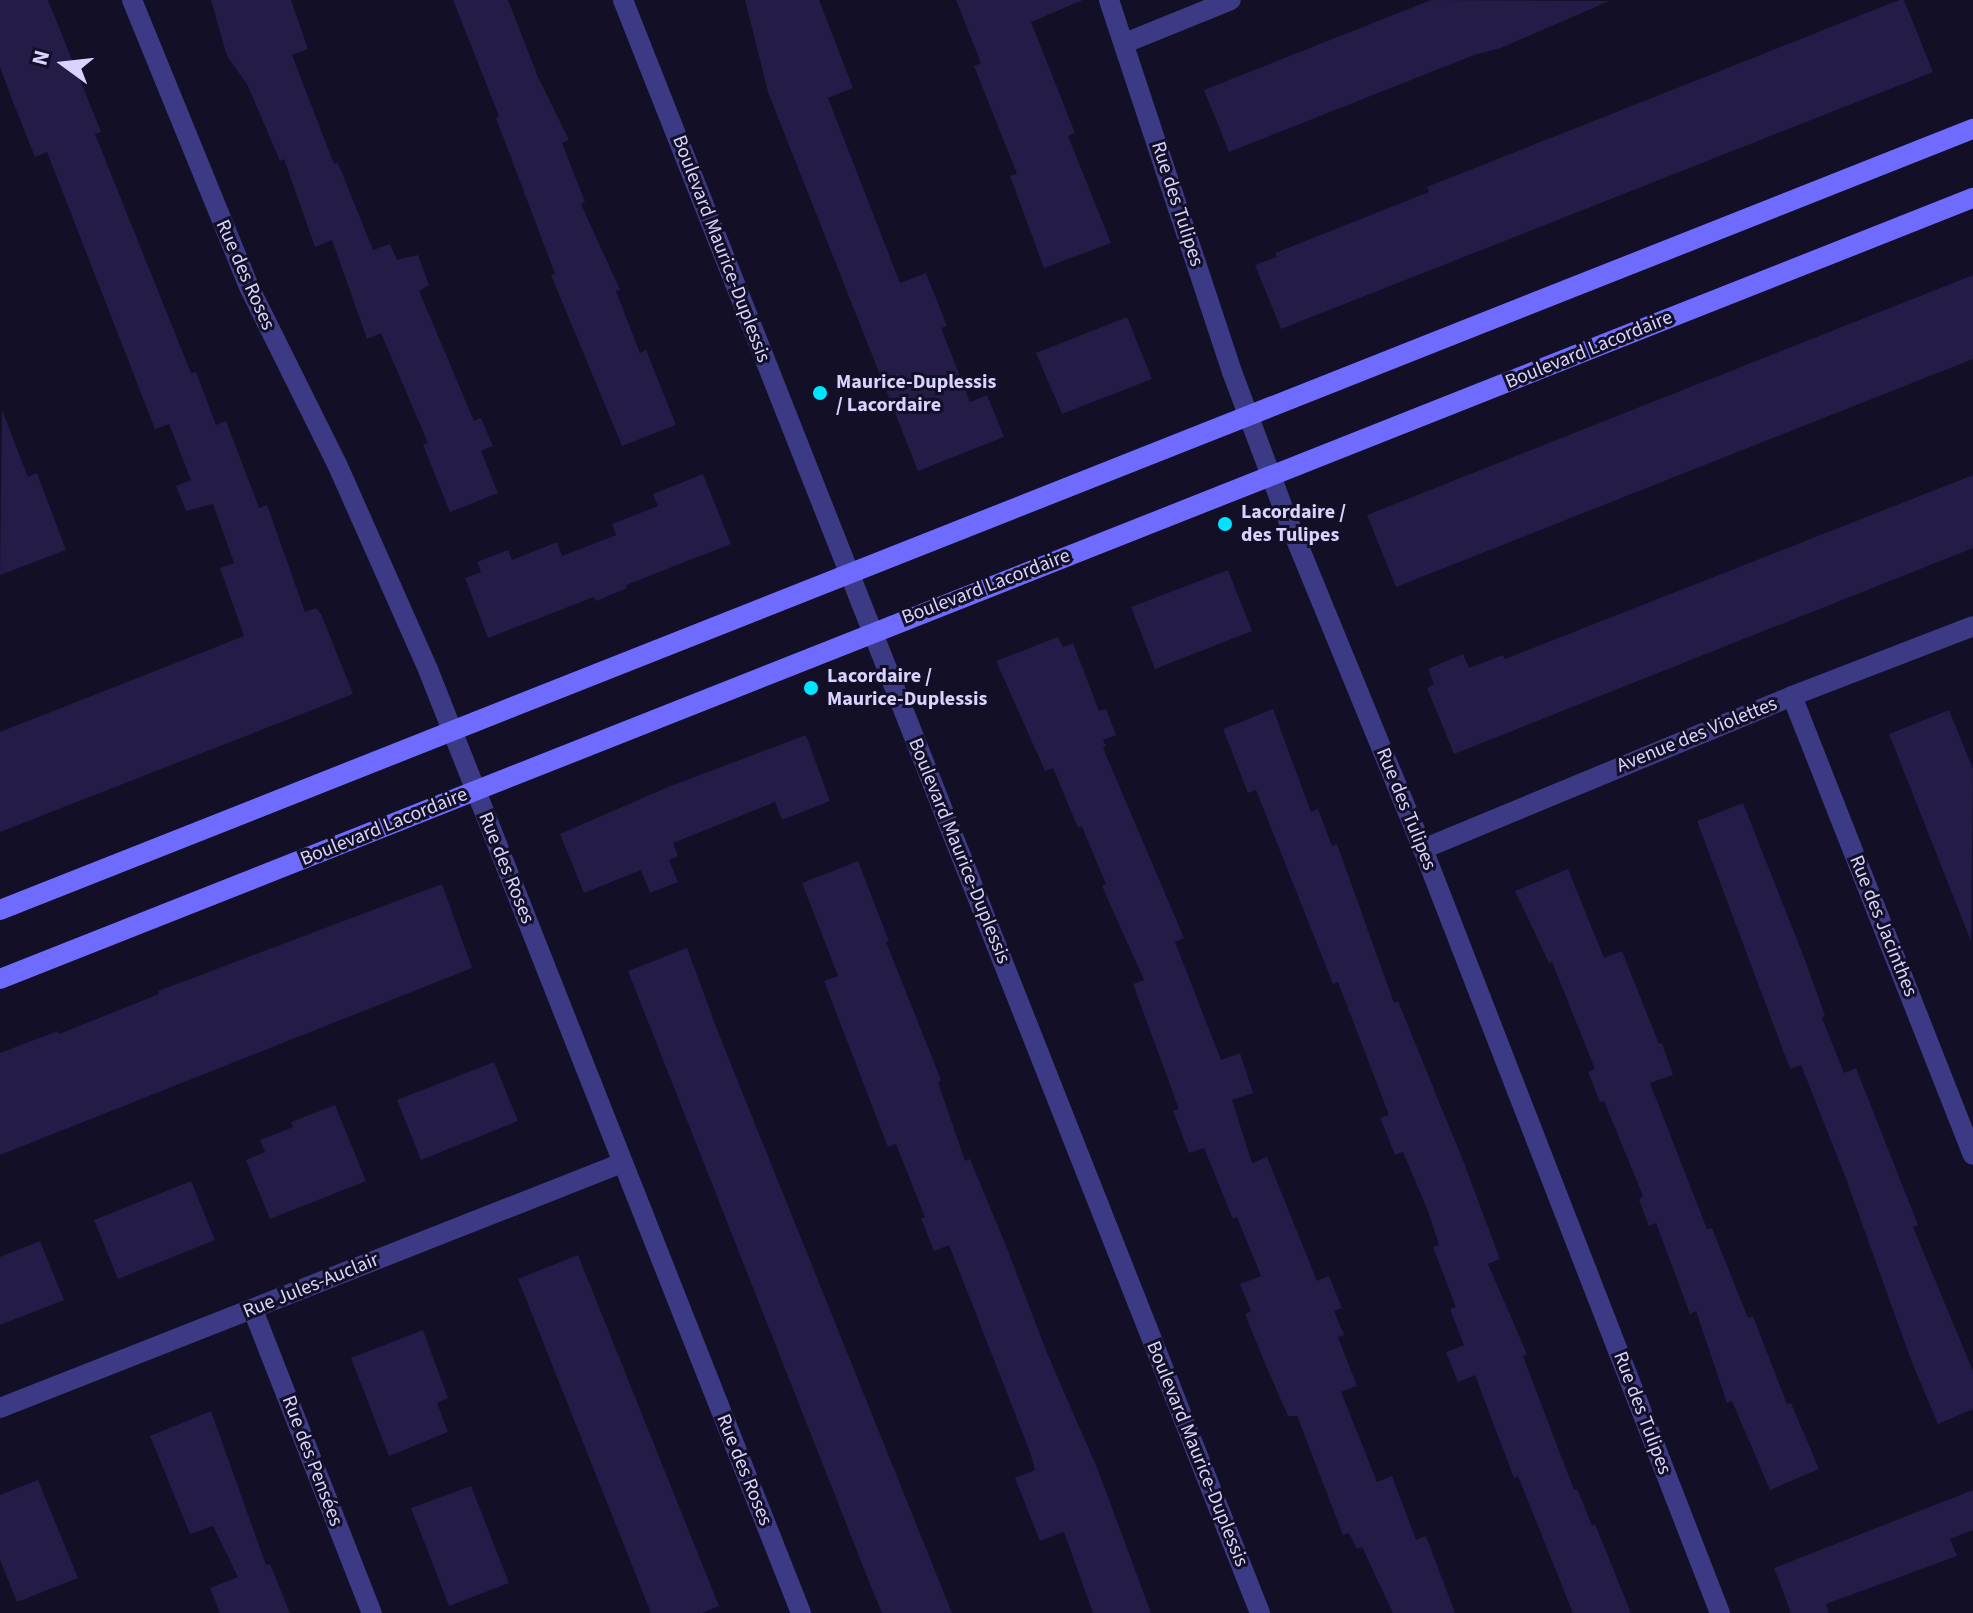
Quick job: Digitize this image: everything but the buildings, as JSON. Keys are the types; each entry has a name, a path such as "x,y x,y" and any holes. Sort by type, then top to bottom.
{"main road":[{"path":"0,910 1973,129"},
{"name":"Boulevard Lacordaire","path":"0,979 1973,198"}],"street":[{"name":"Rue des Roses","path":"132,0 250,289 355,503 452,729 801,1613"},
{"name":"Boulevard Maurice-Duplessis","path":"623,0 1260,1613"},
{"name":"Rue des Tulipes","path":"1109,0 1232,372 1271,476 1423,849 1720,1613"},
{"path":"1125,43 1231,0"},
{"name":"Avenue des Violettes","path":"1423,849 1792,696 1973,626"},
{"name":"Rue des Jacinthes","path":"1792,696 1973,1155"},
{"name":"Rue Jules-Auclair","path":"0,1408 622,1163"},
{"name":"Rue des Pensées","path":"253,1310 372,1613"}],"place":[{"name":"Maurice-Duplessis / Lacordaire","path":"820,393"},
{"name":"Lacordaire / des Tulipes","path":"1225,524"},
{"name":"Lacordaire / Maurice-Duplessis","path":"811,688"}]}
